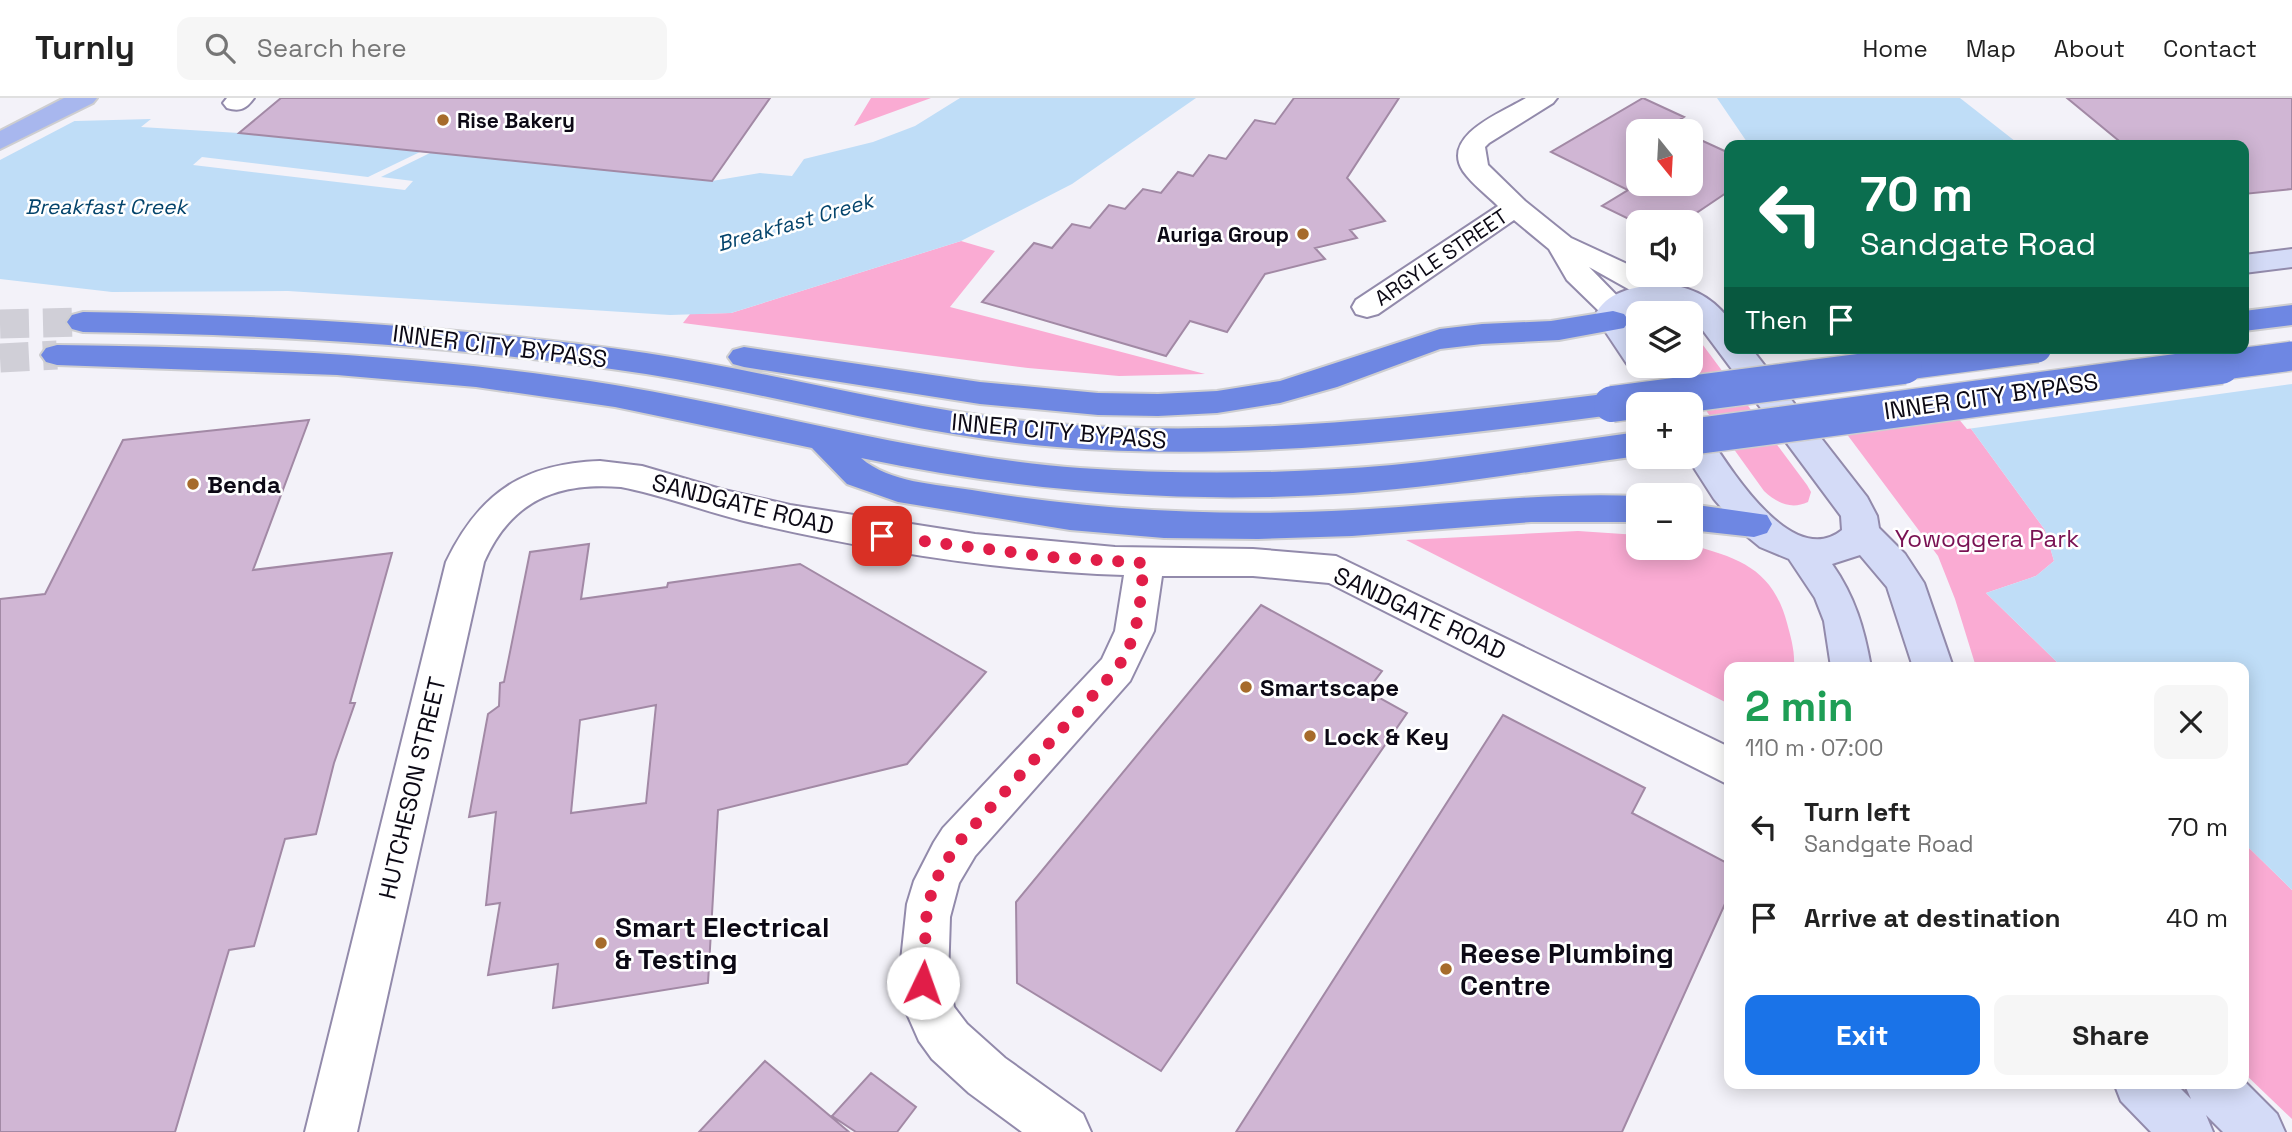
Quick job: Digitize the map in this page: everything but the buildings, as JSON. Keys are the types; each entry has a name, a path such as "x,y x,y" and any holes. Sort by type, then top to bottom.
{"highway":[{"path":"643,363 741,357 1016,397 1175,404 1217,402 1281,392 1334,377 1416,345 1440,339 1490,332 1549,331 1614,315"},
{"path":"2249,320 2292,315"},
{"name":"INNER CITY BYPASS","path":"83,322 346,329 643,363 723,376 957,424 1120,439 1242,441 1343,437 1991,354"},
{"name":"INNER CITY BYPASS","path":"57,355 281,361 461,375 614,396 921,460 1038,475 1153,484 1226,486 1392,477 1626,446"},
{"name":"INNER CITY BYPASS","path":"1703,433 2292,356"},
{"path":"825,441 859,475 888,485 946,499 1064,517 1186,525 1309,525 1557,507 1626,509"},
{"path":"1703,518 1754,524"}],"main road":[{"path":"0,121 45,98"},
{"path":"0,141 84,98"},
{"path":"2249,264 2284,260"},
{"path":"1626,336 1614,315 1626,300 1658,293 1682,296 1716,309"},
{"path":"1746,354 1854,506 1859,516 1861,533 1892,564 1905,583 1931,662"},
{"path":"1703,453 1754,524 1781,543 1802,550 1824,552 1842,549 1855,541 1861,533"},
{"path":"1802,550 1832,593 1843,621 1850,662"},
{"path":"2145,1089 2187,1132"},
{"path":"2215,1089 2259,1132"}],"street":[{"name":"ARGYLE STREET","path":"1544,98 1480,137 1472,146 1471,157 1475,168 1515,207 1561,244 1598,260 1658,293"},
{"name":"ARGYLE STREET","path":"1367,307 1515,207"},
{"name":"ARGYLE STREET","path":"1561,244 1578,274 1614,315"},
{"name":"SANDGATE ROAD","path":"548,480 578,474 610,472 732,505 882,536 1051,557 1144,563 1280,563 1336,570 1724,764"},
{"name":"HUTCHESON STREET","path":"331,1132 465,562 481,527 491,516 526,491 548,480"},
{"path":"1065,1132 953,1048 937,1028 927,1006 923,983 927,906 940,871 959,842 1116,670 1131,648 1138,625 1144,563"}],"green space":[{"path":"871,98 931,98 854,126"},
{"path":"961,241 995,251 950,307 1205,374 1119,376 1028,368 683,323 690,314 731,313"},
{"path":"1703,345 1807,485 1811,492 1808,502 1784,504 1764,491 1703,406 1703,392 1693,392 1683,378 1703,378"},
{"name":"Yowoggera Park","path":"1961,415 2045,530 2054,561 2036,576 1986,593 2057,662 1974,662 1938,556 1843,429"},
{"path":"1578,531 1626,534 1626,560 1703,560 1703,549 1739,561 1763,578 1773,590 1787,623 1794,662 1724,662 1724,701 1406,540"},
{"path":"2249,848 2292,890 2292,1119 2249,1078"}],"water":[{"name":"Breakfast Creek","path":"960,98 1196,98 1072,184 961,241 731,313 670,315 288,291 112,292 0,279 0,123 151,119 141,127 239,133 712,181 760,173 792,176 804,159 873,142 915,126"},
{"path":"1717,98 1960,98 2014,140 1746,140"},
{"path":"2292,380 2292,890 2249,848 2249,662 2057,662 1986,593 2036,576 2054,561 2045,530 1961,415"}],"pier":[{"path":"84,116 0,160 0,120"},
{"path":"420,152 430,153 381,177 413,181 405,190 193,165 202,157 368,177"},
{"path":"2249,336 2292,375 2292,384 1967,429 1905,354 2249,354"}],"tunnel":[{"path":"0,324 83,322"},
{"path":"0,358 57,355"}],"place":[{"name":"Rise Bakery","path":"443,120"},
{"name":"Auriga Group","path":"1303,234"},
{"name":"Benda","path":"193,484"},
{"name":"Smartscape","path":"1246,687"},
{"name":"Lock & Key","path":"1310,736"},
{"name":"Smart Electrical & Testing","path":"601,943"},
{"name":"Reese Plumbing Centre","path":"1446,969"}],"route":[{"path":"882,536 973,549 1144,563 1138,625 1131,648 1116,670 959,842 940,871 927,906 923,983"}]}
